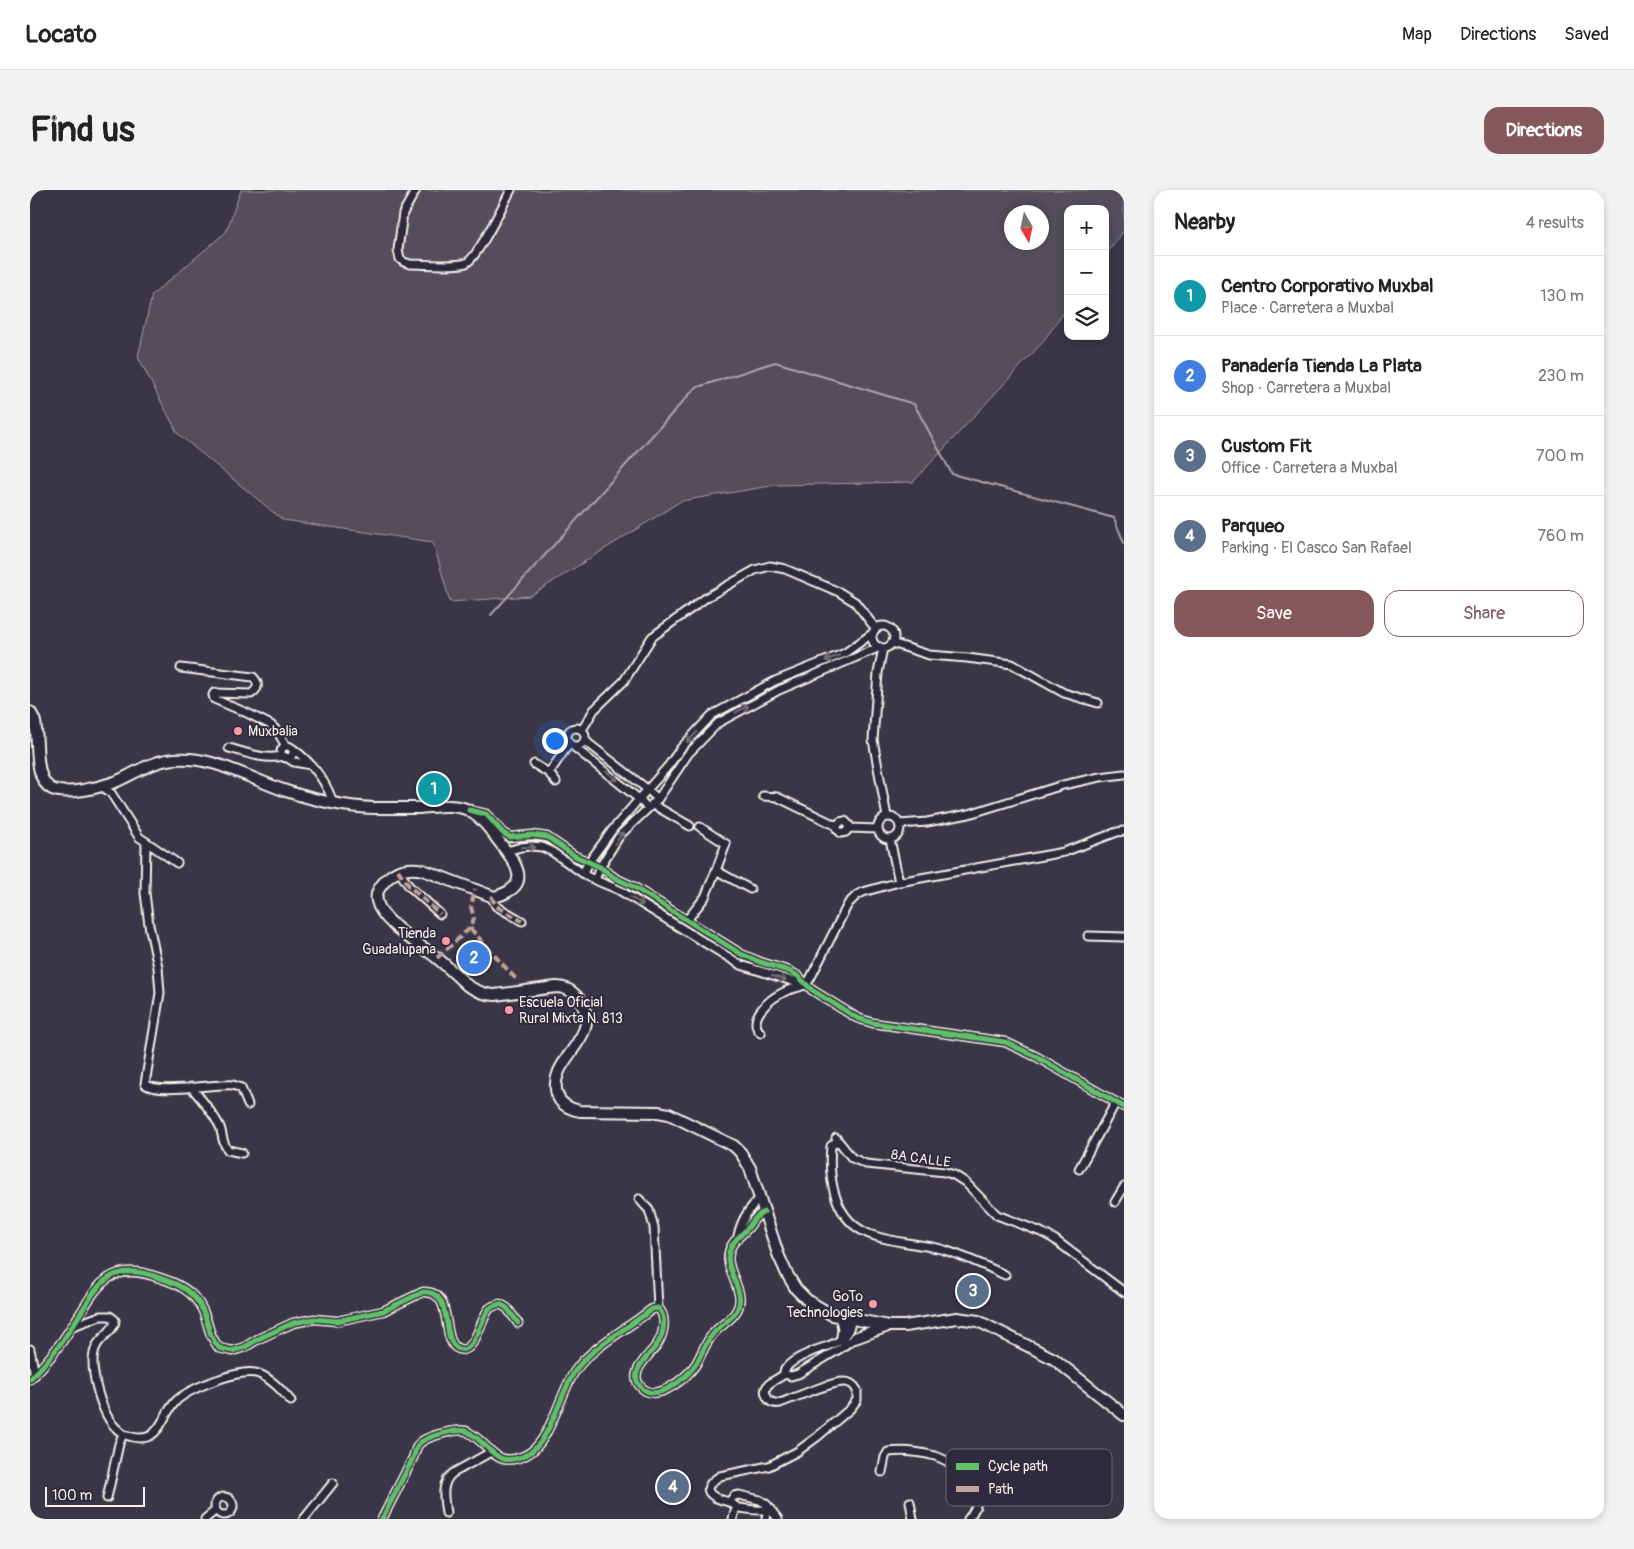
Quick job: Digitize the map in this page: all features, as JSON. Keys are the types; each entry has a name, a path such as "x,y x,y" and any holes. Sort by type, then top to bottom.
{"main road":[{"path":"30,712 35,722 40,771 44,782 53,790 75,791 102,786 152,763 187,759 225,767 283,790 315,800 380,808 453,807 468,810 478,818 507,851 517,869 519,877 514,889 494,897 414,868 398,870 389,876 379,888 377,902 386,917 468,986 489,995 565,987 580,1001 585,1008 586,1024 577,1043 561,1067 555,1084 558,1096 568,1108 580,1111 658,1112 674,1116 734,1146 750,1168 778,1254 787,1274 796,1289 807,1300 824,1311 840,1317 889,1326 906,1326 957,1318 978,1321 1054,1359 1124,1415"},
{"path":"840,1317 844,1325 842,1339"},
{"path":"855,1338 889,1326"}],"street":[{"path":"416,190 403,213 398,250 400,259 410,264 465,263 476,254 511,190"},
{"path":"571,745 580,746 594,710 624,681 652,636 707,597 762,567 785,569 839,592 855,602 875,631 873,640 882,648"},
{"path":"583,873 613,829 669,765 681,748 712,715 775,681 845,653 884,626 890,628 894,636 892,643"},
{"path":"595,880 600,867 620,835 652,804 688,754 718,723 779,690 892,643 929,655 1012,664 1064,693 1098,703"},
{"path":"882,648 878,673 873,740 887,817"},
{"path":"181,668 253,677 258,685 251,694 214,693 214,699 271,725 289,747 312,765 329,791 333,803"},
{"path":"652,804 647,789 588,742 584,734 576,728 568,732 566,738 571,745 639,799 652,804 690,826"},
{"path":"549,773 571,745"},
{"path":"284,757 281,750 289,747"},
{"path":"230,748 259,757 284,757 294,762 312,765"},
{"path":"534,764 549,773 556,782"},
{"path":"878,829 881,820 887,817 894,818 900,824 927,822 969,814 1063,785 1124,774"},
{"path":"102,786 111,793 135,832 146,843 177,863"},
{"path":"763,796 777,797 837,826 841,833 846,832 849,828 878,829"},
{"path":"468,810 486,814 503,834 510,837 532,835 548,837 575,856 600,867 614,878 632,886 741,954 798,976 812,990 857,1018 1004,1042 1037,1057 1124,1107"},
{"path":"878,829 884,838 890,839 898,834 900,824"},
{"path":"687,920 706,897 726,844 700,827"},
{"path":"761,1033 755,1025 758,1015 763,1008 783,992 806,984 811,978 845,909 852,899 863,892 899,882 1064,852 1124,831"},
{"path":"890,839 899,882"},
{"path":"146,843 145,894 158,967 160,993 145,1084 152,1088 228,1084 238,1086 243,1092 248,1105"},
{"path":"507,851 531,846 542,847 551,851 583,873 618,890 741,964 806,984"},
{"path":"398,870 409,886 440,914"},
{"path":"715,873 719,872 750,889"},
{"path":"490,896 496,906 522,921"},
{"path":"1088,936 1124,937"},
{"path":"190,1087 220,1127 224,1145 228,1150 242,1153"},
{"path":"1080,1169 1116,1102"},
{"name":"8A CALLE","path":"1005,1274 974,1260 939,1249 868,1234 853,1225 839,1207 831,1178 831,1146 837,1139 852,1158 866,1164 945,1172 954,1175 965,1182 997,1215 1054,1239 1124,1292"},
{"path":"1115,1202 1124,1187"},
{"path":"638,1198 648,1210 654,1227 658,1308 664,1317 663,1331 658,1343 641,1363 637,1375 642,1388 650,1392 660,1392 672,1387 690,1371 696,1364 711,1336 736,1311 739,1305 738,1289 730,1271 728,1255 738,1236 747,1229 755,1217 764,1212"},
{"path":"738,1236 740,1225 749,1208 760,1198"},
{"path":"32,1377 72,1326 98,1286 114,1275 130,1271 148,1274 183,1287 195,1298 201,1307 208,1320 211,1335 219,1348 232,1351 245,1347 294,1323 314,1319 337,1321 383,1311 423,1292 435,1294 441,1299 451,1340 456,1348 460,1350 467,1348 473,1342 488,1310 494,1306 500,1304 507,1308 518,1323"},
{"path":"382,1519 420,1443 456,1430 462,1430 476,1437 490,1452 502,1459 509,1461 528,1454 544,1438 570,1380 583,1361 652,1309 658,1308"},
{"path":"72,1326 100,1316 114,1318 114,1326 96,1345 92,1363 104,1406 113,1425 123,1434 131,1437 148,1437 160,1427 176,1402 183,1396 207,1384 245,1372 260,1374 265,1377 291,1401"},
{"path":"769,1509 740,1507 718,1500 710,1494 709,1489 713,1480 720,1476 769,1466 798,1451 824,1432 850,1409 857,1400 857,1390 846,1382 834,1384 780,1403 773,1403 767,1398 766,1390 769,1383 784,1374 787,1367 807,1354 830,1346 842,1339 849,1330 852,1319"},
{"path":"784,1374 795,1376 842,1348 875,1323"},
{"path":"30,1349 32,1377"},
{"path":"807,1354 814,1364"},
{"path":"107,1498 123,1434"},
{"path":"446,1513 444,1484 448,1477 490,1452"},
{"path":"882,1472 888,1452 914,1452 937,1457 946,1462"},
{"path":"304,1519 333,1483"},
{"path":"729,1502 734,1496 760,1500 778,1519"},
{"path":"733,1519 745,1502 743,1496"},
{"path":"910,1502 913,1519"},
{"path":"968,1519 974,1512 975,1506"},
{"path":"766,1519 769,1509"},
{"path":"205,1519 216,1510"}],"shaded area":[{"path":"241,190 1124,190 1124,230 1109,251 1109,205 1064,205 1064,312 1041,344 913,482 776,485 681,501 530,596 450,602 433,542 283,520 178,434 138,357 152,295 226,232"}],"waterway":[{"path":"491,615 695,388 775,362 914,404 952,474 1114,518 1124,543"}],"marked path":[{"path":"398,870 409,886 440,914"},
{"path":"437,958 470,928 474,918 471,907 475,889"},
{"path":"491,896 496,906 522,921"},
{"path":"470,928 516,978"}],"cycle path":[{"path":"469,810 486,814 503,833 510,837 532,835 547,837 575,856 600,867 615,878 632,886 741,954 798,976 812,990 857,1018 873,1023 1005,1042 1037,1057 1124,1107"},
{"path":"382,1519 419,1443 425,1440 444,1433 464,1431 476,1437 494,1454 507,1460 526,1455 534,1449 542,1440 570,1380 582,1362 600,1346 652,1309 658,1308 661,1311 664,1320 663,1330 658,1343 638,1370 636,1376 638,1382 642,1388 649,1392 656,1392 664,1390 679,1381 696,1364 713,1334 737,1310 739,1295 729,1263 731,1247 735,1240 764,1212"},
{"path":"30,1379 58,1346 95,1291 103,1282 124,1272 137,1272 154,1276 185,1289 201,1306 211,1335 219,1348 232,1351 245,1347 293,1323 314,1319 337,1321 383,1311 423,1292 433,1294 440,1299 444,1307 450,1337 453,1344 459,1349 469,1347 489,1309 494,1306 500,1304 507,1308 518,1323"}],"place":[{"name":"Muxbalia","path":"238,731"},
{"name":"Centro Corporativo Muxbal","path":"434,789"},
{"name":"Tienda Guadalupana","path":"446,941"},
{"name":"Panadería Tienda La Plata","path":"474,958"},
{"name":"Escuela Oficial Rural Mixta N. 813","path":"509,1010"},
{"name":"Custom Fit","path":"973,1291"},
{"name":"GoTo Technologies","path":"873,1304"},
{"name":"Parqueo","path":"673,1487"}]}
